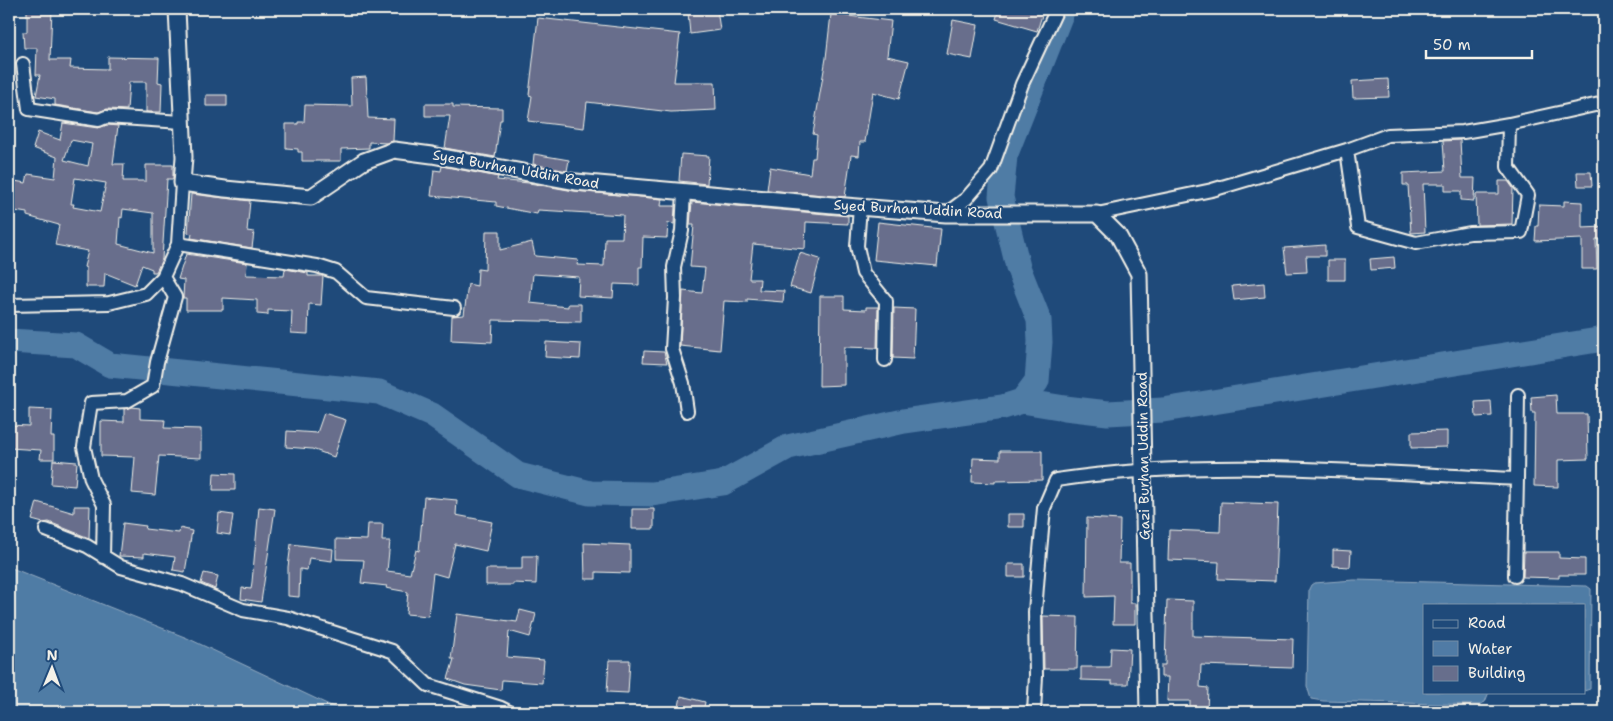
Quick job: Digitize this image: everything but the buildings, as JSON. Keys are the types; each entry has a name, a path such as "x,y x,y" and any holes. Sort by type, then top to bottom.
{"street":[{"path":"9,305 109,303 146,294 162,277 178,244 184,157 177,9"},
{"path":"952,214 991,170 1022,84 1057,9"},
{"path":"23,64 28,109 98,120 106,117 182,122"},
{"path":"1096,214 1212,190 1346,150 1388,135 1463,132 1509,124 1604,102"},
{"path":"1346,150 1358,227 1416,242 1470,233 1521,232 1528,195 1508,167 1509,124"},
{"name":"Syed Burhan Uddin Road","path":"182,184 311,196 364,161 394,150 432,155 576,182 684,192 952,214 1096,214"},
{"path":"684,192 682,231 674,267 676,298 672,349 683,383 687,411"},
{"path":"860,207 857,246 863,272 886,301 885,360"},
{"name":"Gazi Burhan Uddin Road","path":"1096,214 1118,235 1139,274 1141,450 1148,712"},
{"path":"178,244 317,266 336,272 366,298 454,308"},
{"path":"103,557 104,505 91,480 84,447 92,404 127,400 153,386 157,362 175,297 162,277"},
{"path":"1516,576 1518,395"},
{"path":"1034,712 1036,676 1035,612 1044,508 1056,480 1142,470 1251,467 1516,479"},
{"path":"46,530 87,546 121,567 182,584 243,610 288,618 392,651 428,686 509,712"}],"water":[{"path":"9,567 187,638 344,712 9,712"},
{"path":"1354,580 1587,586 1591,589 1590,689 1586,690 1586,604 1423,604 1423,694 1488,694 1485,702 1479,705 1323,701 1311,699 1307,686 1309,589 1314,583"}],"waterway":[{"path":"9,341 76,345 110,365 379,392 432,415 518,475 590,493 652,494 723,483 788,447 904,421 1003,407 1022,401 1037,381 1040,342 1039,320 1018,267 1001,197 1005,156 1063,9"},
{"path":"1022,401 1108,413 1163,410 1604,339"}]}
